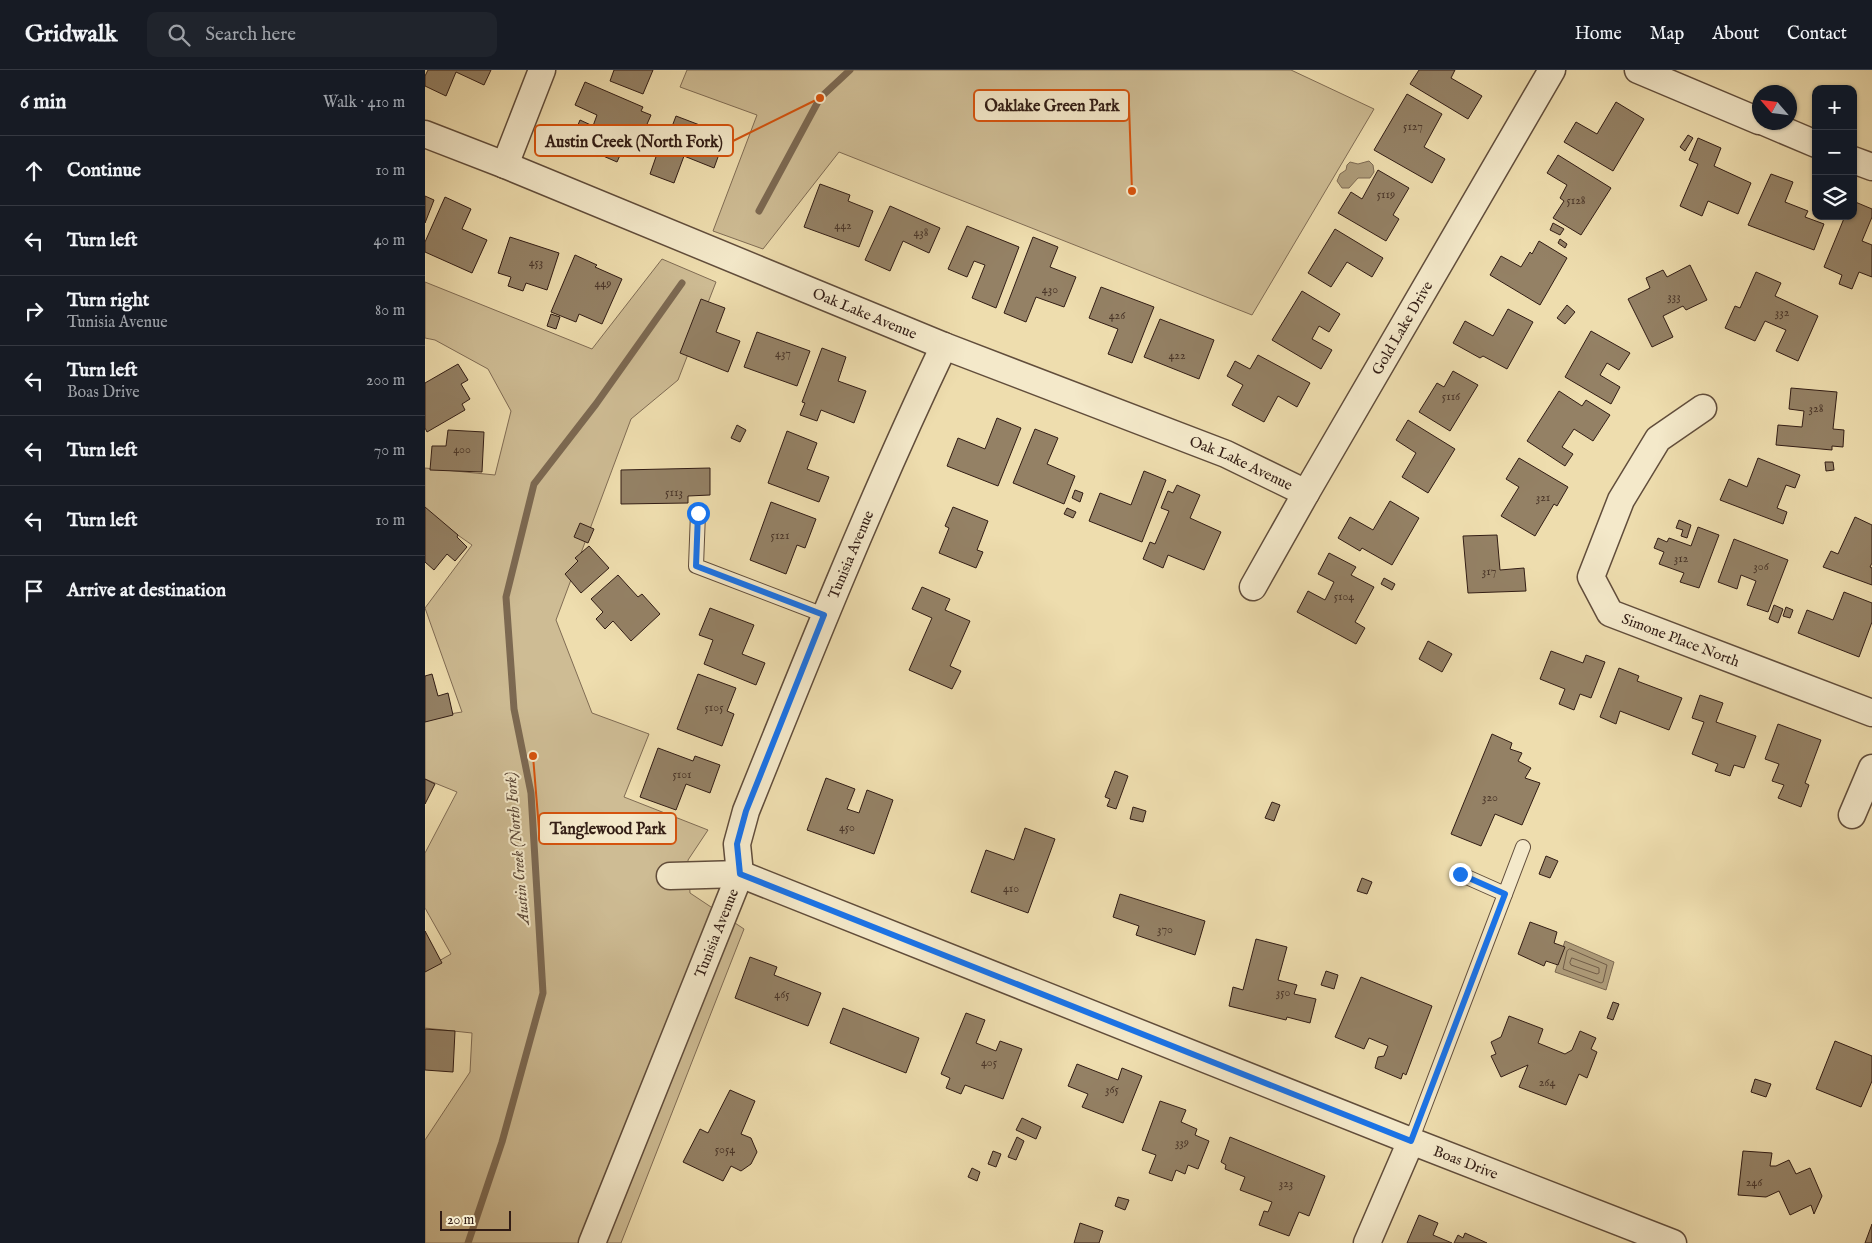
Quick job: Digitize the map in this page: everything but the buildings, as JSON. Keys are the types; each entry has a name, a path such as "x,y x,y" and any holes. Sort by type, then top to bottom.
{"street":[{"path":"505,165 542,70"},
{"name":"Gold Lake Drive","path":"1253,587 1552,70"},
{"path":"1638,70 1752,118"},
{"path":"1783,130 1812,142"},
{"name":"Oak Lake Avenue","path":"425,134 505,165 944,346 1226,454 1306,493"},
{"path":"1857,161 1872,167"},
{"name":"Tunisia Avenue","path":"592,1243 740,874 737,844 746,811 824,615 890,462 944,346"},
{"name":"Simone Place North","path":"1703,408 1659,439 1621,500 1591,577 1610,613 1872,713"},
{"path":"1852,815 1872,768"},
{"name":"Boas Drive","path":"670,876 740,874 1411,1141 1673,1243"},
{"path":"1367,1243 1411,1141"}],"lane":[{"path":"698,513 696,566 824,615"},
{"path":"1411,1141 1523,847"},
{"path":"1460,874 1505,894"}],"shaded area":[{"path":"687,70 1291,70 1374,109 1252,315 839,152 763,249 713,231 757,115 680,87"},
{"path":"662,259 716,282 678,380 631,419 556,620 592,713 649,734 624,797 708,830 688,860 690,893 744,929 621,1243 425,1243 425,1140 470,1072 472,1033 425,1028 425,969 451,954 425,908 425,853 457,792 425,779 425,718 462,712 425,608 472,545 425,512 425,468 495,475 511,411 488,369 435,340 425,338 425,282 592,349"}],"water":[{"path":"1369,161 1373,165 1374,172 1370,178 1358,178 1349,188 1342,188 1337,181 1350,162 1358,164"},
{"path":"1565,941 1614,962 1606,990 1555,972"}],"waterway":[{"name":"Austin Creek (North Fork)","path":"759,211 820,98 850,70"},
{"name":"Austin Creek (North Fork)","path":"468,1243 502,1142 543,993 531,793 514,709 506,597 534,484 596,404 682,283"}],"place":[{"name":"Austin Creek (North Fork)","path":"820,98"},
{"name":"Oaklake Green Park","path":"1132,191"},
{"name":"Tanglewood Park","path":"533,756"}],"route":[{"path":"698,513 696,566 824,615 746,811 737,844 740,874 1411,1141 1505,894 1460,874"}]}
